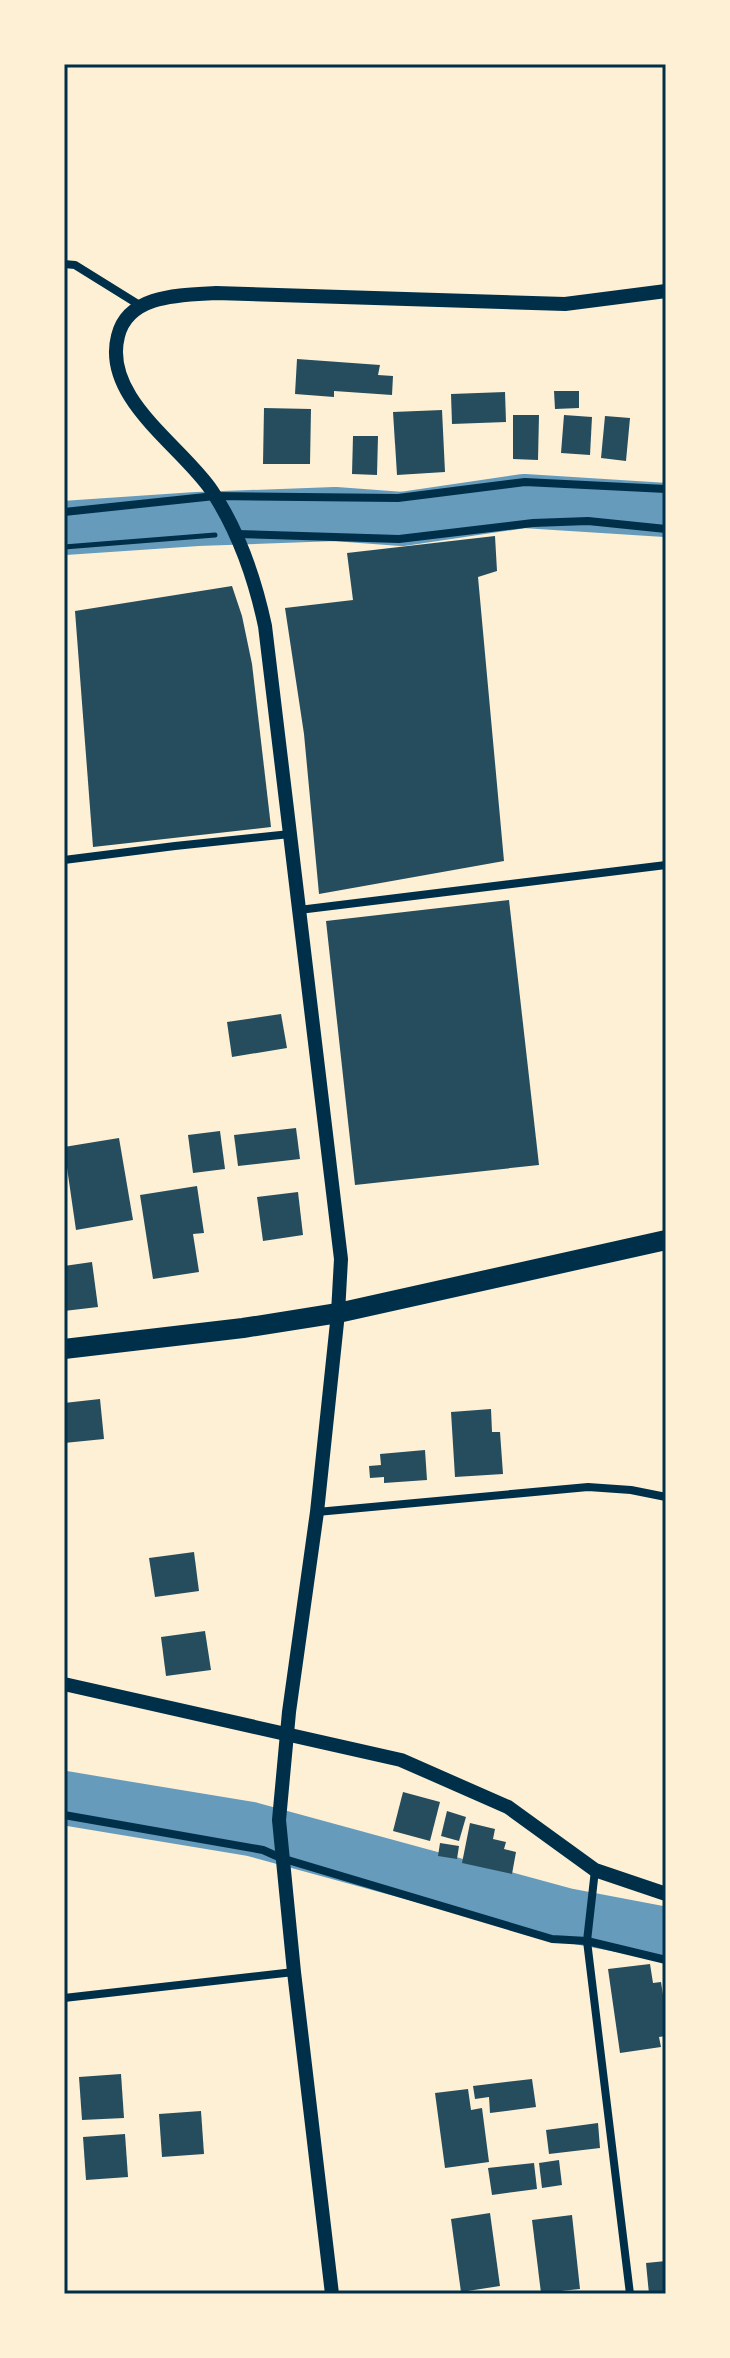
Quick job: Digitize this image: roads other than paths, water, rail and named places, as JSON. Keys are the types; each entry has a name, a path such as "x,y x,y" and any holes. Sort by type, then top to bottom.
{"main road":[{"path":"64,1349 243,1328 338,1313 666,1240"}],"street":[{"path":"64,264 75,265 141,306"},
{"path":"332,2294 279,1820 286,1734 317,1512 341,1259 265,626 258,596 234,530 215,496 124,386 117,362 117,340 124,321 141,306 167,297 216,293 565,304 666,291"},
{"path":"64,512 215,496 398,498 525,482 666,489"},
{"path":"234,530 399,539 533,523 588,521 666,529"},
{"path":"64,860 290,834"},
{"path":"299,910 666,865"},
{"path":"317,1512 588,1487 631,1490 666,1497"},
{"path":"64,1684 401,1760 508,1807 595,1870 666,1894"},
{"path":"64,1815 263,1850 552,1939 587,1941 666,1960"},
{"path":"595,1870 587,1941 630,2294"},
{"path":"64,1998 294,1972"}],"waterway":[{"path":"64,528 335,514 402,519 524,501 666,510"},
{"path":"64,1798 251,1829 566,1915 666,1934"}]}
